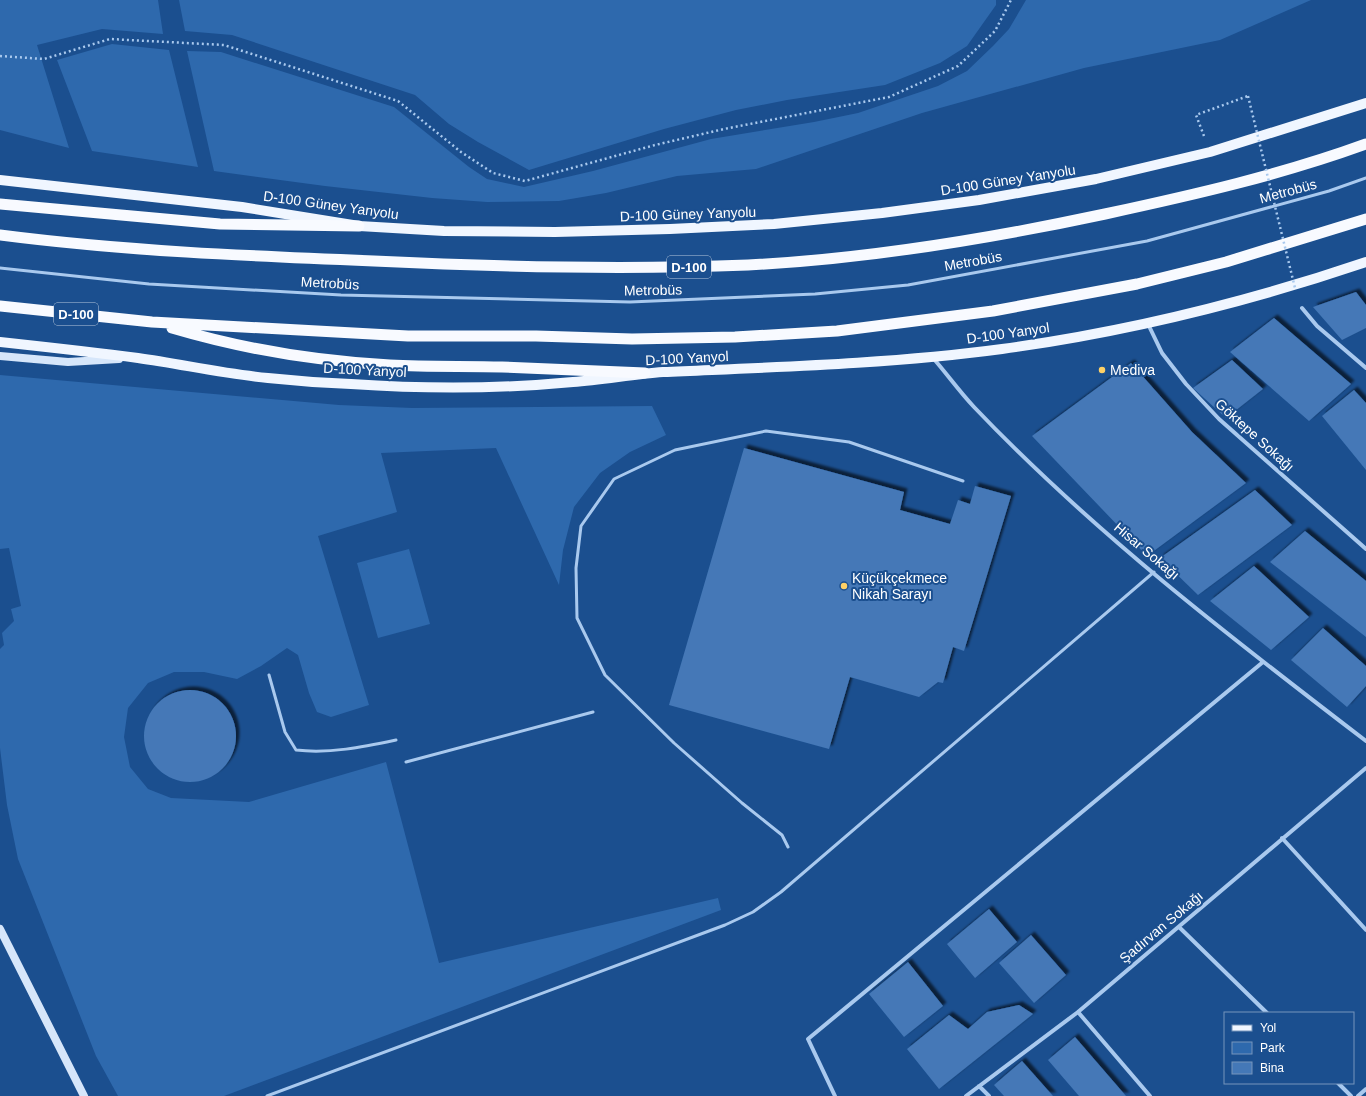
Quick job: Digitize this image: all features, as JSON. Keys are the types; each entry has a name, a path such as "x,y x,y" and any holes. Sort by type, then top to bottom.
{"highway":[{"name":"D-100","path":"0,235 55,242 158,251 506,267 644,268 752,265 914,249 1073,221 1181,198 1242,182 1335,155 1366,144"},
{"path":"0,204 220,224 359,226"},
{"name":"D-100","path":"0,306 152,322 408,336 536,336 632,339 735,337 837,331 993,311 1137,284 1226,262 1366,219"},
{"path":"152,322 210,339 272,353 328,360 390,365 502,367 645,373"}],"main road":[{"name":"D-100 Güney Yanyolu","path":"0,180 242,207 359,226 444,231 555,232 774,224 882,213 979,200 1096,179 1210,152 1366,103"},
{"name":"D-100 Yanyol","path":"0,342 137,358 267,378 413,387 535,385 574,382 645,373 808,366 1002,349 1083,336 1232,304 1305,283 1366,262"},
{"path":"0,356 68,362 137,358"},
{"path":"0,928 84,1096"}],"street":[{"path":"1302,308 1317,326 1366,368"},
{"name":"Göktepe Sokağı","path":"1147,323 1162,353 1186,384 1214,414 1366,549"},
{"name":"Hisar Sokağı","path":"932,356 973,406 1048,482 1263,662 1366,741"},
{"path":"835,1096 808,1039 1263,662"},
{"name":"Şadırvan Sokağı","path":"966,1096 1078,1012 1366,768"},
{"path":"1282,838 1366,930"},
{"path":"1179,927 1266,1012"},
{"path":"1078,1012 1150,1096"},
{"path":"1339,1084 1351,1096"},
{"path":"979,1086 989,1096"},
{"path":"1358,1096 1366,1089"}],"lane":[{"name":"Metrobüs","path":"0,268 149,284 342,295 630,302 815,294 908,285 1147,241 1329,191 1366,178"},
{"path":"788,847 782,835 742,803 674,743 605,675 577,618 576,568 581,526 614,479 675,450 766,431 849,442 963,481"},
{"path":"267,1096 725,925 753,912 781,892 1154,572"},
{"path":"270,675 285,732 296,750 314,752 396,740"},
{"path":"406,762 593,712"}],"path":[{"path":"0,56 44,59 110,39 224,45 398,101 460,152 493,173 525,181 655,145 724,129 889,97 958,66 996,31 1010,0"},
{"path":"1210,152 1196,115 1248,96 1295,288"}],"green space":[{"path":"0,0 158,0 163,34 102,29 37,45 69,148 0,130"},
{"path":"179,0 996,0 996,5 967,46 940,63 885,85 787,100 736,110 664,129 529,170 449,124 415,95 232,35 185,31"},
{"path":"1026,0 1311,0 1220,40 1084,68 922,113 756,169 677,176 606,193 559,201 487,202 432,198 325,186 214,171 187,51 221,52 394,107 469,167 487,179 524,187 593,171 711,139 858,113 938,86 967,71 993,46 1009,29"},
{"path":"112,44 169,50 198,167 92,151 57,60"},
{"path":"0,375 339,405 412,408 652,406 666,435 630,452 600,473 574,507 563,550 559,585 496,448 381,453 397,512 318,536 369,705 331,717 317,712 309,693 298,655 287,648 261,666 237,679 204,672 174,672 148,683 128,708 124,737 130,767 148,789 171,798 249,802 386,762 439,963 718,898 721,910 224,1096 118,1096 96,1056 18,859 7,805 0,748 0,649 4,645 2,633 14,621 11,609 21,606 9,548 0,549"},
{"path":"409,549 430,624 378,638 357,563"}],"building":[{"path":"1356,292 1366,305 1366,328 1342,340 1313,307"},
{"path":"1274,318 1351,384 1309,421 1230,352"},
{"path":"1232,360 1263,389 1226,418 1193,388"},
{"path":"1131,363 1192,432 1246,483 1147,556 1032,436"},
{"path":"1354,390 1366,403 1366,470 1322,416"},
{"name":"Küçükçekmece Nikah Sarayı","path":"744,448 904,492 900,510 950,524 958,500 970,504 975,486 1011,496 964,651 953,647 943,683 938,682 919,697 850,677 829,749 669,705"},
{"path":"1255,490 1292,525 1198,595 1160,558"},
{"path":"1305,531 1366,581 1366,637 1270,562"},
{"path":"1254,566 1309,617 1271,650 1210,601"},
{"path":"1323,628 1366,666 1366,686 1347,707 1291,660"},
{"path":"190,690 208,693 223,703 233,718 236,736 233,754 223,769 208,779 190,782 172,779 157,769 147,754 144,736 147,718 157,703 172,693"},
{"path":"989,909 1017,942 975,978 947,944"},
{"path":"1031,935 1066,975 1034,1003 999,963"},
{"path":"908,962 943,1006 904,1037 869,994"},
{"path":"1019,1005 1033,1014 939,1089 907,1049 949,1015 968,1029 987,1012"},
{"path":"1075,1037 1126,1096 1079,1096 1048,1060"},
{"path":"1022,1061 1053,1096 1004,1096 994,1085"}],"place":[{"name":"Mediva","path":"1102,370"},
{"name":"Küçükçekmece Nikah Sarayı","path":"844,586"}]}
